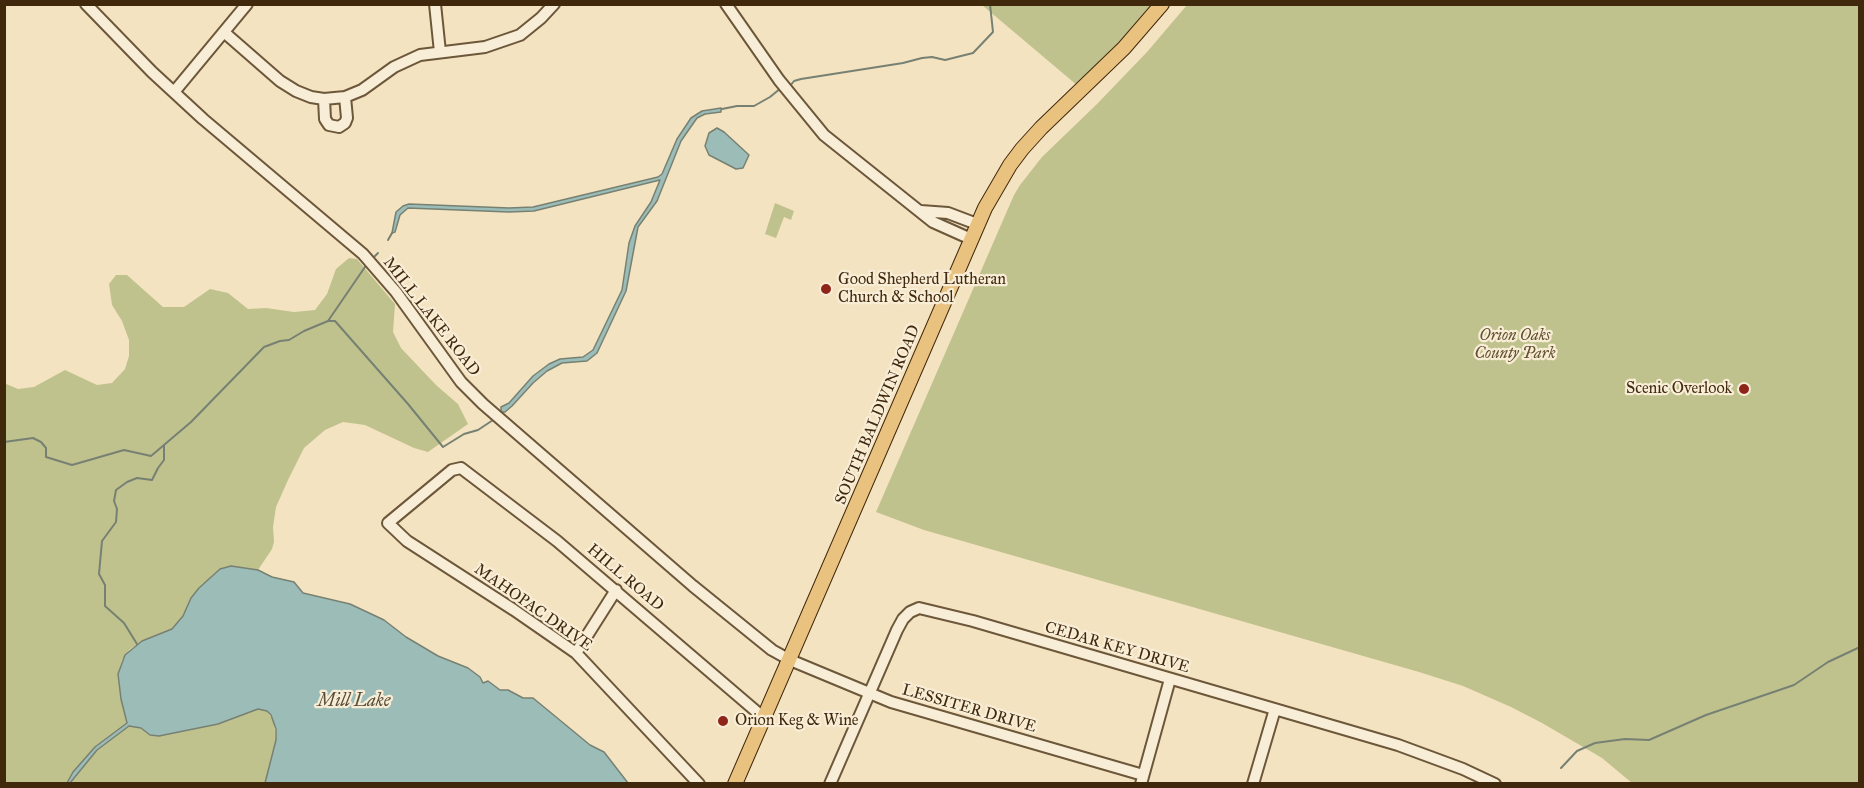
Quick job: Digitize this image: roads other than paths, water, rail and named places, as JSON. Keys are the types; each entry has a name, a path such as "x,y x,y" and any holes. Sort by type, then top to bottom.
{"main road":[{"name":"SOUTH BALDWIN ROAD","path":"735,783 977,224 994,191 1022,149 1124,48 1162,4"}],"street":[{"name":"MILL LAKE ROAD","path":"86,4 174,92 363,254 396,292 461,382 483,404 720,608 772,650 790,660"},
{"path":"174,92 248,4"},
{"path":"435,4 440,52"},
{"path":"225,33 280,81 296,91 324,99 345,97 362,90 394,67 420,55 502,43 524,33 554,4"},
{"path":"726,4 809,119 837,146 933,222 971,239"},
{"path":"324,99 325,119 329,125 339,127 345,123 347,118 345,97"},
{"path":"921,211 948,213 977,224"},
{"name":"HILL ROAD","path":"388,523 452,470 461,468 557,541 764,718"},
{"name":"MAHOPAC DRIVE","path":"388,523 407,541 576,653 699,783"},
{"path":"576,653 616,591"},
{"name":"CEDAR KEY DRIVE","path":"830,783 903,619 910,612 919,608 974,621 1398,744 1463,768 1495,783"},
{"name":"LESSITER DRIVE","path":"790,660 891,702 1142,779"},
{"path":"1142,779 1170,679"},
{"path":"1253,783 1275,709"}],"water":[{"path":"721,108 721,112 705,114 697,118 681,141 657,201 638,227 626,291 597,353 587,361 562,363 547,371 512,406 505,412 501,412 501,407 509,403 533,376 549,364 560,359 583,357 593,350 622,290 629,243 635,226 651,202 660,180 534,211 408,208 400,215 395,232 392,233 396,212 409,204 533,207 658,177 662,174 677,139 691,118 702,111"},
{"path":"717,128 749,155 743,168 736,169 709,155 705,146 709,133"},
{"name":"Mill Lake","path":"231,566 258,570 272,577 294,582 303,593 350,604 384,620 406,637 438,656 468,668 480,677 483,683 488,681 500,690 508,690 523,698 533,698 590,745 604,752 628,783 265,783 276,740 276,729 271,715 267,711 258,709 218,724 159,736 150,735 141,728 129,726 97,750 70,783 67,783 73,772 95,747 127,723 118,674 125,655 142,641 172,629 183,616 191,598 199,588 220,569"}],"waterway":[{"path":"790,86 794,81 801,79 922,58 932,57 945,60 973,53 993,32 990,4"},
{"path":"722,109 754,106 781,88"},
{"path":"388,240 392,233"},
{"path":"373,258 378,253"},
{"path":"328,321 367,264"},
{"path":"4,442 33,438 46,448 46,457 72,465 124,450 151,456 191,422 264,347 289,340 328,321 335,321 443,447 464,434 478,430 496,418"},
{"path":"137,644 124,623 105,606 105,585 99,574 102,541 116,522 117,509 114,501 116,490 137,478 152,480 164,460 164,445"},
{"path":"1561,768 1577,751 1595,743 1625,739 1649,740 1706,715 1794,685 1828,662 1860,647"}],"place":[{"name":"Good Shepherd Lutheran Church & School","path":"826,289"},
{"name":"Scenic Overlook","path":"1744,389"},
{"name":"Orion Keg & Wine","path":"723,721"}],"park label":[{"name":"Orion Oaks County Park","path":"1515,345"}]}
